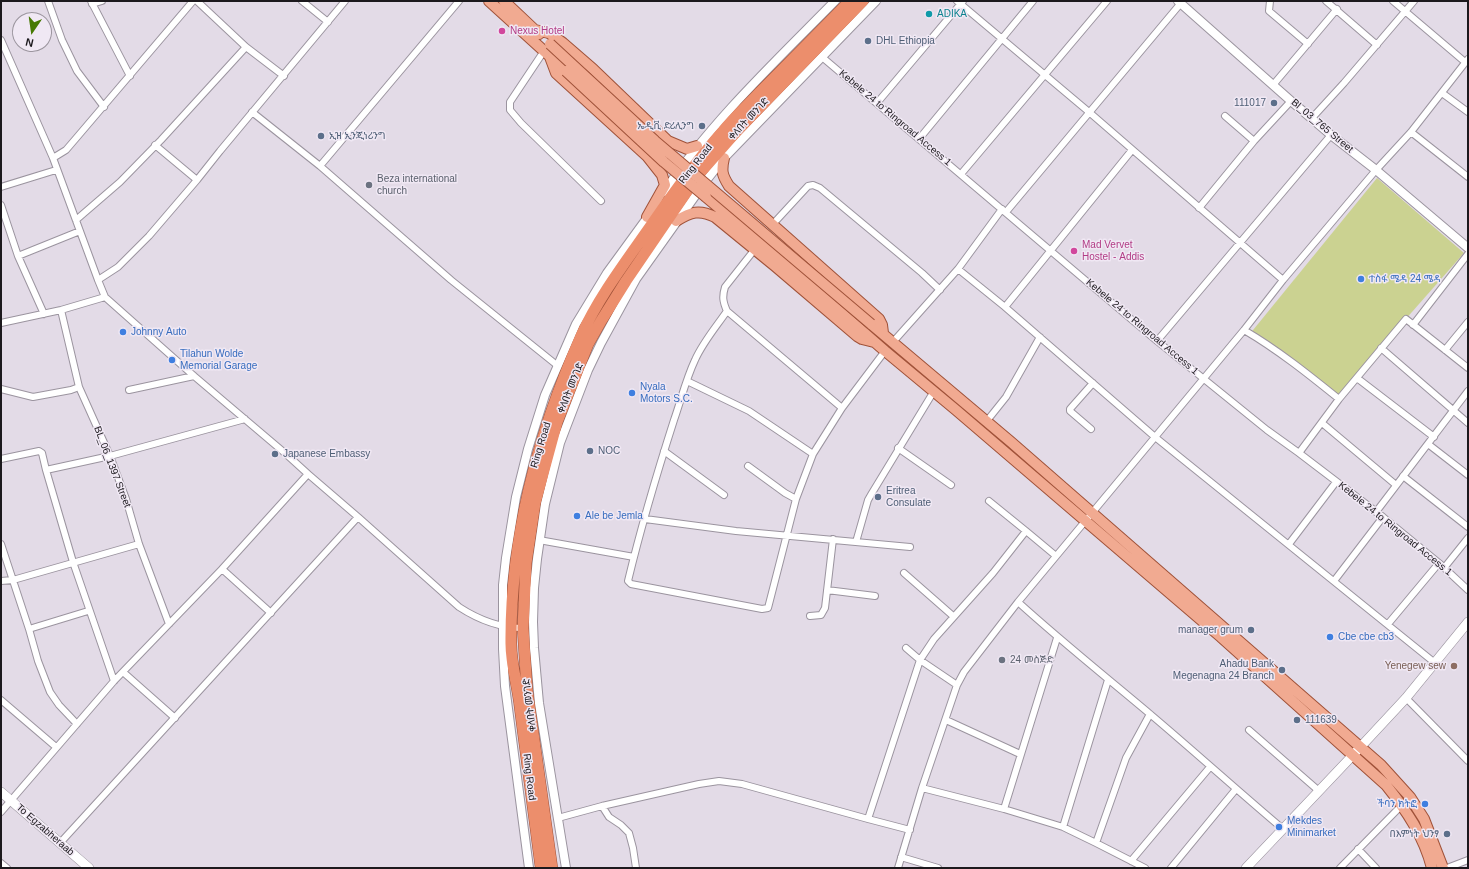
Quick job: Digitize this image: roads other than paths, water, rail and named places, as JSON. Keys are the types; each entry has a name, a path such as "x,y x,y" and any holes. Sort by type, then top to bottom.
{"highway":[{"name":"Ring Road","path":"541,868 518,688 506,627 520,528 540,442 551,410 581,336 591,317 622,268 694,165 723,130 850,1"},
{"name":"ቀለበት መንገድ","path":"552,868 527,690 523,628 526,563 535,503 557,422 588,344 601,321 626,281 699,174 736,132 863,1"}],"main road":[{"path":"489,1 883,333 986,422 1088,518 1386,785 1402,805 1422,838 1432,868"},
{"path":"504,1 535,30 548,51 566,71 664,162 865,332 885,351 1361,746 1381,765 1410,797 1424,818 1443,868"},
{"path":"535,30 549,34 562,42 593,69 668,141 687,149 697,146"},
{"path":"548,51 556,73 647,156 662,175 665,185 647,217"},
{"path":"724,158 722,168 724,179 729,186 879,319 882,325 883,333"},
{"path":"676,221 692,212 707,213 725,224 862,340 875,342"},
{"path":"1246,868 1406,698 1468,622"},
{"name":"To Egzabheraab","path":"1,792 89,868"}],"street":[{"path":"48,1 62,40 77,71 104,107"},
{"path":"102,1 91,2 130,76"},
{"path":"53,158 66,150 193,1"},
{"path":"197,1 246,47 284,76"},
{"path":"302,1 328,22"},
{"path":"98,280 118,267 154,231 346,1"},
{"path":"320,166 459,1"},
{"path":"529,868 506,686 506,627 503,586 516,497 528,449 543,402 576,324 636,231 681,167 697,146 730,110 835,1"},
{"path":"566,868 539,703 533,622 534,588 539,540 545,504 560,443 588,370 601,343 636,279 656,253 676,221 724,158 876,1"},
{"path":"919,139 1034,1"},
{"path":"961,174 1107,1"},
{"path":"1269,1 1269,11 1308,44"},
{"path":"1326,1 1377,45"},
{"path":"898,868 922,788 957,685 964,672 1018,602 1244,330 1283,280 1376,170 1411,132 1467,60 1393,1"},
{"path":"1312,118 1414,1"},
{"path":"877,103 960,2 1090,112 1283,280"},
{"path":"893,342 958,269 1004,211 1090,112 1180,2"},
{"name":"Bl_03_765 Street","path":"1180,2 1273,85 1468,248"},
{"path":"1273,85 1336,10"},
{"path":"1,40 53,158 56,170 105,297 244,420 358,517 459,606 476,618 506,627 523,628"},
{"path":"76,220 120,182 161,140 246,47"},
{"path":"548,51 510,102 510,110 601,201"},
{"name":"Kebele 24 to Ringroad Access 1","path":"822,57 1052,250 1157,341 1268,430 1383,517 1441,565 1468,590"},
{"path":"1442,93 1468,112"},
{"path":"1199,208 1254,141 1292,101"},
{"path":"252,112 320,166 451,280 558,366"},
{"path":"1224,116 1254,141"},
{"path":"1411,132 1468,177"},
{"path":"1157,341 1332,135"},
{"path":"155,145 197,180"},
{"path":"1005,306 1132,150"},
{"path":"1,187 56,170"},
{"path":"773,224 808,186 813,185 820,188 922,273 940,290"},
{"path":"1,205 18,256 44,314"},
{"path":"18,256 80,231"},
{"path":"755,249 725,287 723,300 727,311 842,408"},
{"path":"1413,324 1468,254"},
{"path":"958,269 1005,306 1154,437 1289,544 1435,663"},
{"path":"1,323 61,310 105,297"},
{"name":"BL_06_1397 Street","path":"61,310 79,387 110,456 126,499 139,544 169,624"},
{"path":"727,311 706,340 695,360 687,381 664,451 634,557 628,581 629,584 765,609 768,608 796,499 813,454 842,408 885,351"},
{"path":"1299,453 1339,399 1406,319 1468,368"},
{"path":"1445,350 1468,322"},
{"path":"1244,330 1287,357 1339,399"},
{"path":"986,422 1006,397 1040,337"},
{"path":"1381,348 1468,423"},
{"path":"129,390 194,376"},
{"path":"1357,378 1434,437"},
{"path":"687,381 749,411 813,454"},
{"path":"1091,429 1070,411 1070,409 1093,384"},
{"path":"1,389 33,397 71,390 79,387"},
{"path":"856,542 868,500 898,448 934,391"},
{"path":"1376,512 1468,391"},
{"path":"46,470 110,456 244,420"},
{"path":"1322,423 1396,485"},
{"path":"1428,444 1468,476"},
{"path":"898,448 951,485"},
{"path":"1,459 39,451 42,453 88,611 114,681"},
{"path":"664,451 724,494"},
{"path":"748,466 785,494 796,499"},
{"path":"1,812 114,681 222,569 308,474"},
{"path":"1403,476 1468,528"},
{"path":"1289,544 1336,482"},
{"path":"989,501 1056,556"},
{"path":"60,843 358,517"},
{"path":"1334,581 1383,517"},
{"path":"645,519 707,527 910,547"},
{"path":"868,819 920,660 934,639 993,573 1026,531"},
{"path":"1388,624 1441,565 1468,538"},
{"path":"810,616 821,615 823,612 833,539"},
{"path":"539,540 634,557"},
{"path":"1,544 38,661 50,692 59,705 77,724"},
{"path":"1,582 13,580 139,544"},
{"path":"222,569 271,613"},
{"path":"904,572 953,616"},
{"path":"827,590 875,596"},
{"path":"1018,602 1057,638 1150,714 1210,767 1284,828"},
{"path":"29,629 88,611"},
{"path":"1004,809 1057,638"},
{"path":"906,648 920,660 957,685"},
{"path":"123,672 175,718"},
{"path":"1063,827 1108,680"},
{"path":"1406,698 1468,761"},
{"path":"1,700 56,747"},
{"path":"1096,843 1126,758 1150,714"},
{"path":"946,720 1020,754"},
{"path":"1249,730 1319,792"},
{"path":"1463,756 1468,751"},
{"path":"1131,861 1210,767"},
{"path":"558,818 602,806 699,784 719,781 742,784 910,830"},
{"path":"922,788 1004,809 1063,827 1145,868"},
{"path":"1171,868 1236,789"},
{"path":"1340,868 1402,805"},
{"path":"602,806 609,817 621,824 629,833 636,868"},
{"path":"1358,849 1376,868"},
{"path":"901,857 938,868"},
{"path":"1448,868 1468,860"},
{"path":"1,863 7,868"}],"place":[{"name":"ADIKA","path":"929,14"},
{"name":"Nexus Hotel","path":"502,31"},
{"name":"DHL Ethiopia","path":"868,41"},
{"name":"111017","path":"1274,103"},
{"name":"ኤዲቪ ድሪሊንግ","path":"702,126"},
{"name":"ኢዝ ኢንጂነሪንግ","path":"321,136"},
{"name":"Beza international church","path":"369,185"},
{"name":"Mad Vervet Hostel - Addis","path":"1074,251"},
{"name":"ተስፋ ሜዳ 24 ሜዳ","path":"1361,279"},
{"name":"Johnny Auto","path":"123,332"},
{"name":"Tilahun Wolde Memorial Garage","path":"172,360"},
{"name":"Nyala Motors S.C.","path":"632,393"},
{"name":"NOC","path":"590,451"},
{"name":"Japanese Embassy","path":"275,454"},
{"name":"Eritrea Consulate","path":"878,497"},
{"name":"Ale be Jemla","path":"577,516"},
{"name":"manager grum","path":"1251,630"},
{"name":"Cbe cbe cb3","path":"1330,637"},
{"name":"24 መስጅድ","path":"1002,660"},
{"name":"Yenegew sew","path":"1454,666"},
{"name":"Ahadu Bank Megenagna 24 Branch","path":"1282,670"},
{"name":"111639","path":"1297,720"},
{"name":"ችባን ክትፎ","path":"1425,804"},
{"name":"Mekdes Minimarket","path":"1279,827"},
{"name":"በእምነት ህንፃ","path":"1447,834"}]}
